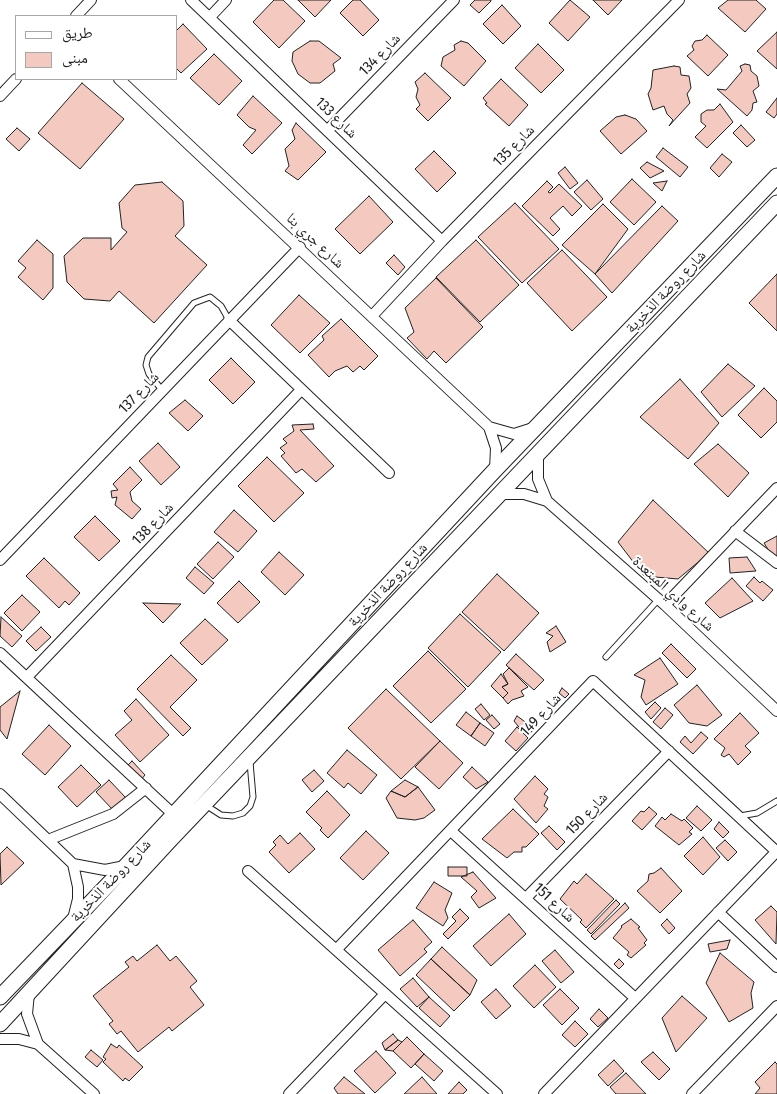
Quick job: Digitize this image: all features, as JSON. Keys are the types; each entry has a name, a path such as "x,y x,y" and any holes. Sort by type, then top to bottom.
{"street":[{"path":"77,15 91,0"},
{"name":"شارع 133","path":"191,0 442,241"},
{"path":"210,17 226,0"},
{"name":"شارع 134","path":"328,130 454,0"},
{"name":"شارع 135","path":"372,316 442,241 679,0"},
{"path":"0,96 15,80"},
{"name":"شارع جري بنا","path":"120,80 300,247 488,427 496,448 494,470"},
{"name":"شارع روضة الذخرية","path":"0,997 174,815 494,470 777,176"},
{"name":"شارع روضة الذخرية","path":"0,1024 204,804 777,203"},
{"name":"شارع 137","path":"0,560 300,247"},
{"path":"229,320 389,473"},
{"name":"شارع 138","path":"27,677 301,390"},
{"name":"شارع جري بنا","path":"488,427 514,434 527,432 538,426"},
{"name":"شارع وادي المبتعدة","path":"538,454 538,479 547,501"},
{"path":"661,603 777,488"},
{"name":"شارع وادي المبتعدة","path":"500,494 524,494 547,501 661,603 777,711"},
{"path":"735,531 777,563"},
{"path":"0,652 174,815"},
{"name":"شارع 149","path":"337,949 593,681 777,852 544,1094"},
{"name":"شارع 150","path":"526,898 669,751"},
{"path":"48,840 113,814 146,788"},
{"path":"0,794 73,864 105,870 126,866"},
{"name":"شارع 151","path":"451,831 635,998"},
{"path":"72,922 76,910 78,887 73,864"},
{"path":"248,871 497,1094"},
{"path":"718,912 777,967"},
{"path":"29,994 27,1014 38,1044"},
{"path":"289,1094 385,994"},
{"path":"692,1094 777,1006"},
{"path":"0,1039 19,1039 38,1044 94,1094"}],"lane":[{"path":"162,390 149,374 146,365 148,357 194,303 210,297 221,306 229,320"},
{"path":"606,657 661,603"},
{"path":"204,804 221,814 244,813 250,806 253,797 251,756"},
{"path":"739,816 757,813 777,802"}],"building":[{"path":"274,0 283,0 305,21 279,48 253,22"},
{"path":"298,0 331,0 315,17"},
{"path":"353,0 360,0 379,20 363,36 340,13"},
{"path":"475,0 491,1 479,13 470,5"},
{"path":"570,0 590,17 568,41 549,23"},
{"path":"593,0 622,0 608,15"},
{"path":"728,0 756,0 766,9 745,32 718,8"},
{"path":"502,5 521,26 503,44 483,24"},
{"path":"183,24 207,49 181,73 178,70 178,29"},
{"path":"777,32 777,69 757,51"},
{"path":"707,35 728,55 708,76 687,56 694,50 692,46 695,41 702,40"},
{"path":"310,41 319,41 341,58 333,64 335,71 320,83 310,83 298,74 292,61 293,52"},
{"path":"461,41 468,43 486,61 464,86 441,66 443,57 455,50 454,45"},
{"path":"538,44 564,70 541,93 515,68"},
{"path":"214,54 242,81 219,105 190,78"},
{"path":"750,65 751,71 757,76 759,86 753,91 757,102 753,103 752,110 747,116 717,89 726,90 742,71 740,66"},
{"path":"674,66 680,67 681,75 689,76 691,88 687,94 690,103 669,126 673,120 667,114 664,106 653,110 648,94 651,88 653,70"},
{"path":"425,73 451,98 428,121 416,109 420,105 416,97 418,89 415,82"},
{"path":"501,79 528,105 509,126 485,104 487,103 483,98"},
{"path":"82,83 124,119 80,169 38,133"},
{"path":"253,96 282,123 252,154 243,145 256,130 249,127 237,115"},
{"path":"777,98 777,114 774,118 766,112"},
{"path":"720,104 733,122 707,148 695,137 706,126 701,122 701,114 707,110 714,110"},
{"path":"625,115 636,119 647,131 621,154 600,131 616,117"},
{"path":"296,123 326,152 298,180 285,171 289,166 285,149 295,139 292,130"},
{"path":"741,125 755,140 747,147 733,133"},
{"path":"17,128 30,139 19,151 6,139"},
{"path":"663,148 688,167 680,177 656,157"},
{"path":"434,151 456,173 437,192 415,169"},
{"path":"722,154 732,162 719,177 710,168"},
{"path":"647,162 664,171 650,178 640,168"},
{"path":"565,167 578,183 570,189 558,173"},
{"path":"632,179 656,202 634,225 610,202"},
{"path":"587,180 603,199 591,210 574,192"},
{"path":"547,181 553,187 548,192 550,193 559,184 582,206 572,216 563,206 550,218 560,229 553,236 522,206"},
{"path":"667,181 662,191 653,183"},
{"path":"162,182 183,201 184,226 175,236 207,265 154,323 119,291 110,301 84,299 67,282 64,256 83,238 111,238 111,250 127,232 122,228 119,203 135,185"},
{"path":"369,196 393,222 360,254 335,229"},
{"path":"515,203 559,249 522,283 478,237"},
{"path":"603,204 628,229 595,274 562,245"},
{"path":"662,206 678,221 612,293 595,274"},
{"path":"37,240 53,254 53,288 43,300 18,277 26,268 18,261"},
{"path":"476,240 519,285 480,322 436,277"},
{"path":"562,250 607,297 572,331 527,283"},
{"path":"394,255 405,267 398,275 386,263"},
{"path":"777,274 777,331 749,303"},
{"path":"436,278 483,327 446,363 434,351 427,359 407,338 414,332 405,308"},
{"path":"299,295 330,323 300,353 271,325"},
{"path":"341,319 378,356 364,370 360,366 353,372 347,366 335,371 329,377 308,355 324,340 322,336"},
{"path":"231,358 255,382 233,404 209,380"},
{"path":"728,364 755,386 722,417 701,392"},
{"path":"680,379 719,423 688,459 640,417"},
{"path":"764,388 777,401 777,422 761,438 738,415"},
{"path":"185,400 203,416 188,431 169,413"},
{"path":"313,424 314,429 300,430 334,466 316,482 302,469 296,473 281,456 285,453 280,448 287,443 283,439 294,431 292,425"},
{"path":"158,443 180,467 161,485 139,461"},
{"path":"718,444 749,473 728,497 694,464"},
{"path":"267,457 304,493 274,522 238,486"},
{"path":"130,467 142,480 130,492 132,501 141,509 132,519 115,505 117,497 112,498 111,491 118,490 113,484"},
{"path":"653,500 709,553 678,579 644,576 618,542"},
{"path":"234,510 257,531 238,552 214,532"},
{"path":"95,516 120,541 99,561 74,537"},
{"path":"777,536 777,557 774,559 764,543"},
{"path":"218,542 234,557 213,579 197,564"},
{"path":"279,552 304,575 285,595 261,572"},
{"path":"747,557 756,571 730,573 729,558"},
{"path":"44,558 80,593 69,605 65,601 59,608 26,576"},
{"path":"195,567 214,583 204,594 186,578"},
{"path":"497,574 539,613 504,651 462,612"},
{"path":"754,577 760,583 762,581 773,590 763,601 746,586"},
{"path":"732,578 753,601 720,618 705,603"},
{"path":"239,581 260,602 238,623 217,603"},
{"path":"22,595 40,612 22,631 4,613"},
{"path":"143,603 181,604 163,623"},
{"path":"460,614 501,652 468,687 428,648"},
{"path":"1,617 22,636 12,647 0,636"},
{"path":"205,619 228,640 202,665 180,643"},
{"path":"556,626 566,642 550,652 547,642 553,636 546,633"},
{"path":"41,627 51,637 36,651 26,641"},
{"path":"671,644 696,669 687,678 662,653"},
{"path":"428,651 466,689 431,723 393,686"},
{"path":"516,654 544,680 534,690 506,665"},
{"path":"171,655 197,680 170,707 191,728 183,736 137,689"},
{"path":"660,658 678,684 646,705 641,697 645,680 634,675"},
{"path":"509,668 528,687 521,691 524,696 512,700 508,704 503,698 508,693 502,687 508,684 503,674"},
{"path":"501,674 508,684 502,687 508,693 503,698 491,686"},
{"path":"697,685 722,715 707,726 689,723 674,705"},
{"path":"562,688 569,694 565,698 559,693"},
{"path":"386,689 440,741 401,779 348,728"},
{"path":"20,691 7,739 0,730 0,707"},
{"path":"136,699 169,735 140,762 115,735 132,720 124,711"},
{"path":"655,702 661,708 651,719 645,712"},
{"path":"481,704 490,715 484,720 475,709"},
{"path":"665,708 673,715 661,729 653,722"},
{"path":"466,712 480,723 471,736 456,725"},
{"path":"740,713 759,733 745,746 751,752 738,765 729,754 724,757 721,755 725,748 714,739"},
{"path":"492,715 500,724 494,729 486,720"},
{"path":"517,716 535,729 526,736 514,721"},
{"path":"480,723 494,733 485,746 471,736"},
{"path":"49,725 71,746 45,775 22,754"},
{"path":"517,727 528,738 516,751 505,741"},
{"path":"701,732 708,738 693,754 680,742 685,736 691,743"},
{"path":"440,741 463,763 439,789 415,767"},
{"path":"347,750 377,775 361,794 348,783 344,788 327,773"},
{"path":"132,761 145,775 140,781 126,767"},
{"path":"81,765 101,785 77,807 58,787"},
{"path":"472,767 488,782 476,789 463,777"},
{"path":"314,770 324,781 312,792 302,780"},
{"path":"535,776 548,789 544,794 548,797 544,806 548,809 536,823 514,799"},
{"path":"109,780 126,798 113,810 96,792"},
{"path":"405,780 418,787 405,797 391,791"},
{"path":"418,787 435,810 424,818 415,820 397,818 386,798 391,791 405,797"},
{"path":"327,791 350,815 328,838 320,830 322,828 306,812"},
{"path":"697,806 712,820 701,831 686,818"},
{"path":"649,807 657,814 642,830 632,821 641,811 644,812"},
{"path":"513,809 539,834 526,847 522,847 522,852 514,852 507,858 482,839"},
{"path":"671,814 682,821 684,819 693,828 689,832 692,834 679,845 655,826 662,817 665,820"},
{"path":"719,822 729,832 723,838 714,829"},
{"path":"549,826 565,842 557,850 541,833"},
{"path":"366,831 389,853 363,880 340,858"},
{"path":"300,833 315,849 289,873 269,852 276,845 273,842 280,835 288,844"},
{"path":"703,837 720,857 703,875 684,856"},
{"path":"725,840 737,852 728,861 716,848"},
{"path":"7,847 24,863 1,885 0,854"},
{"path":"448,867 467,867 467,876 448,876"},
{"path":"661,868 682,891 660,913 637,891 648,881 649,874"},
{"path":"473,872 496,898 479,908 471,897 477,891 461,877"},
{"path":"586,874 614,899 586,928 580,922 582,920 560,899 574,881 577,884"},
{"path":"434,882 452,893 445,910 448,918 443,926 416,908"},
{"path":"616,900 620,904 591,934 587,930"},
{"path":"625,903 629,908 595,940 591,936"},
{"path":"771,906 777,912 776,944 755,920"},
{"path":"460,909 469,918 448,939 443,934 456,921 452,917"},
{"path":"509,914 526,934 491,966 473,946"},
{"path":"631,919 640,927 638,928 647,940 644,943 646,945 631,958 627,955 629,952 613,938 621,926"},
{"path":"667,919 675,928 669,934 661,925"},
{"path":"413,920 432,942 424,949 427,952 400,976 378,950"},
{"path":"730,940 727,949 710,952 708,944"},
{"path":"157,945 170,961 176,956 197,981 190,987 204,1005 172,1031 169,1027 138,1052 121,1031 117,1034 109,1024 113,1021 93,996 129,967 125,962 133,956 137,961"},
{"path":"442,947 477,980 470,995 431,959"},
{"path":"555,950 574,972 561,983 542,961"},
{"path":"720,953 754,982 751,993 753,1008 729,1022 706,983"},
{"path":"431,959 470,995 454,1011 416,975"},
{"path":"619,959 624,964 619,969 614,964"},
{"path":"535,965 556,987 534,1008 513,986"},
{"path":"413,978 429,997 417,1007 400,989"},
{"path":"496,989 511,1006 496,1019 481,1002"},
{"path":"560,989 579,1008 562,1025 543,1005"},
{"path":"682,996 707,1018 676,1052 662,1018"},
{"path":"429,997 450,1016 440,1027 419,1008"},
{"path":"599,1009 608,1018 598,1027 590,1019"},
{"path":"575,1021 588,1034 575,1047 562,1035"},
{"path":"393,1034 398,1040 385,1050 382,1043"},
{"path":"407,1037 424,1054 411,1068 393,1051"},
{"path":"398,1040 402,1042 393,1051 385,1050"},
{"path":"111,1044 117,1048 119,1045 143,1067 129,1081 125,1078 123,1081 103,1062 106,1059 103,1057"},
{"path":"91,1050 103,1060 97,1067 85,1057"},
{"path":"376,1051 396,1073 375,1093 354,1071"},
{"path":"653,1052 670,1069 659,1080 641,1062"},
{"path":"424,1054 443,1071 434,1081 415,1064"},
{"path":"614,1060 624,1071 608,1086 598,1075"},
{"path":"775,1062 777,1064 777,1094 755,1094 760,1088 755,1082"},
{"path":"626,1073 646,1094 616,1094 610,1087"},
{"path":"344,1077 365,1094 338,1094 334,1088"},
{"path":"422,1077 437,1094 404,1094"},
{"path":"459,1082 467,1090 463,1094 448,1094"}]}
